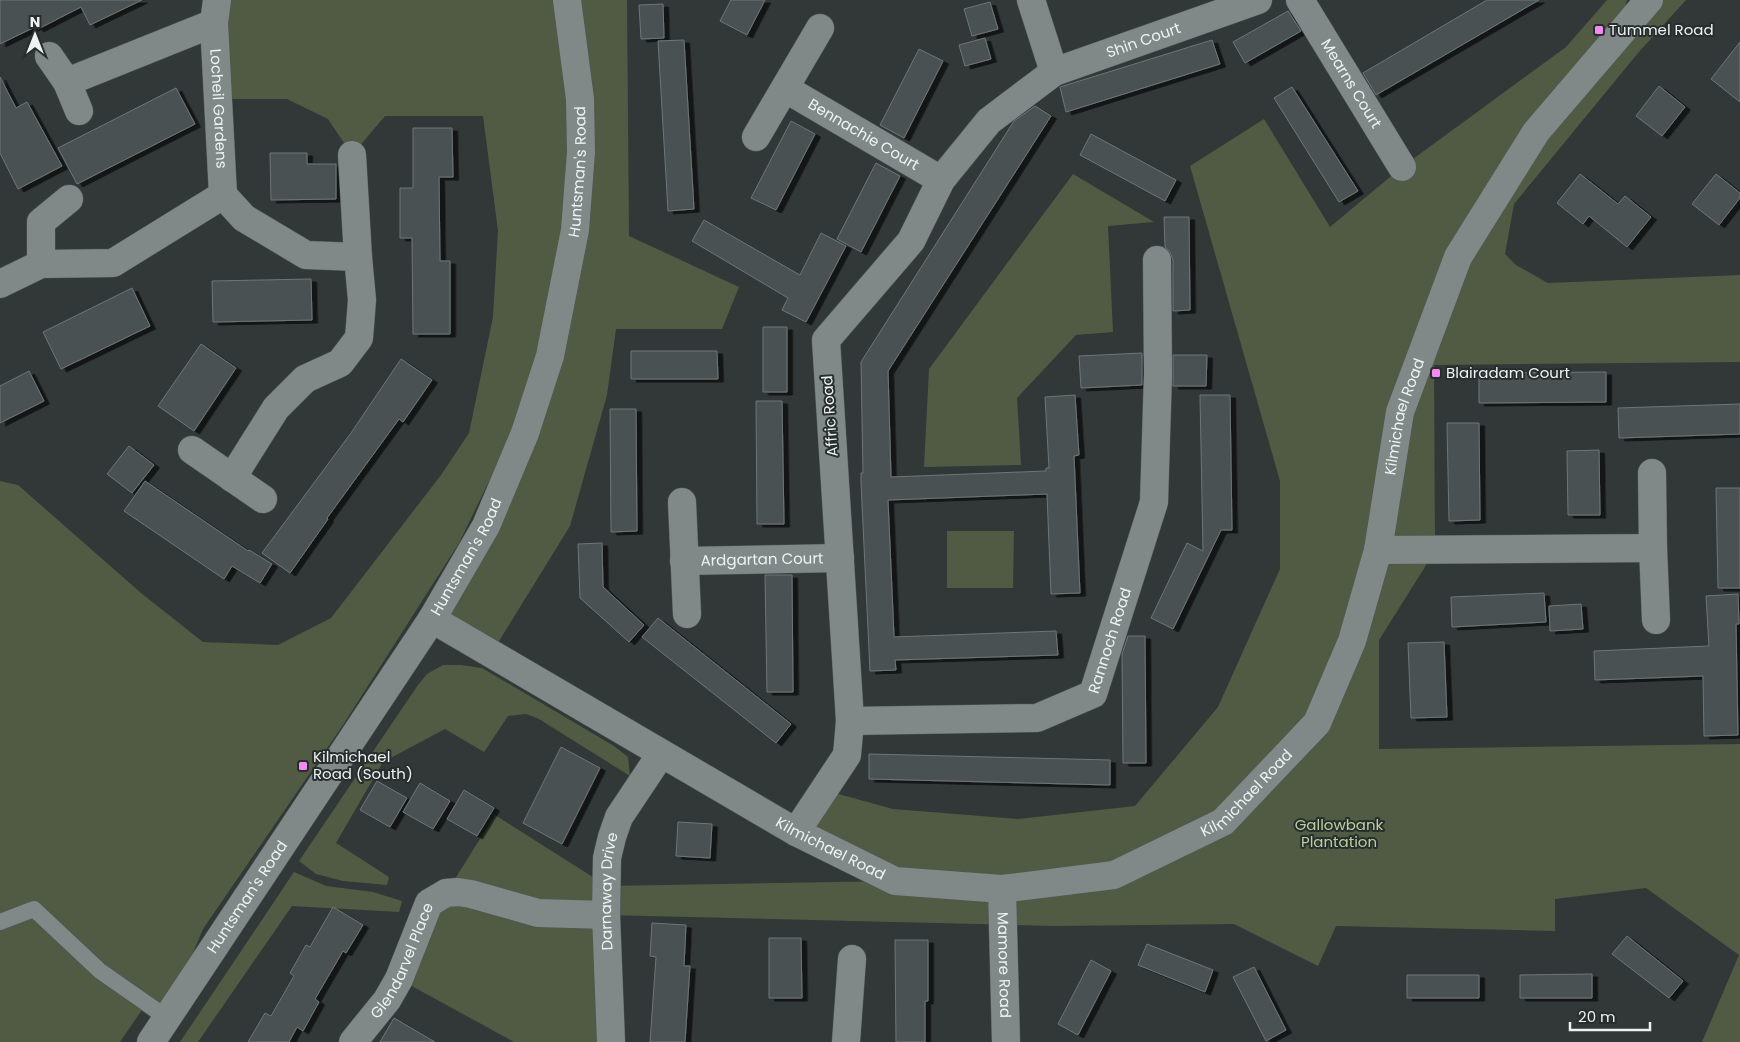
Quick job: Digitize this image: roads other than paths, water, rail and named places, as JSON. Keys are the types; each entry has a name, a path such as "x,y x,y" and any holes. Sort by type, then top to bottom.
{"street":[{"name":"Huntsman's Road","path":"151,1042 432,619 486,526 525,433 550,356 575,230 581,152 580,99 567,0"},
{"path":"1031,0 1054,72"},
{"name":"Mearns Court","path":"1300,0 1402,167"},
{"name":"Kilmichael Road","path":"432,619 796,832 895,880 1002,889 1114,875 1224,822 1317,723 1352,641 1378,550 1400,412 1458,257 1536,132 1649,0"},
{"name":"Shin Court","path":"1054,72 1241,3"},
{"name":"Locheil Gardens","path":"67,82 216,11 223,195"},
{"path":"756,137 786,89 820,28"},
{"path":"48,56 67,82 79,111"},
{"name":"Affric Road","path":"796,832 847,755 850,721 826,340 911,241 940,180 989,121 1054,72"},
{"name":"Bennachie Court","path":"786,89 940,180"},
{"path":"232,478 276,408 304,379 340,363 358,338 362,300 352,155"},
{"path":"0,284 41,264 113,264 223,195 244,218 306,255 358,257"},
{"path":"41,264 41,222 69,199"},
{"name":"Rannoch Road","path":"850,721 1037,718 1093,694 1154,502 1158,374 1157,260"},
{"path":"192,450 263,499"},
{"path":"1652,473 1656,620"},
{"name":"Ardgartan Court","path":"682,502 687,614"},
{"path":"1378,550 1653,548"},
{"name":"Ardgartan Court","path":"684,561 840,558"},
{"name":"Darnaway Drive","path":"611,1042 606,915 607,858 619,817 661,754"},
{"name":"Mamore Road","path":"1002,889 1006,1042"},
{"name":"Glendarvel Place","path":"354,1042 387,1000 399,979 429,903 446,894 458,892 471,894 538,913 606,915"},
{"path":"846,1042 852,959"}],"lane":[{"path":"0,922 34,909 100,971 166,1017"}],"place":[{"name":"Tummel Road","path":"1599,30"},
{"name":"Blairadam Court","path":"1436,373"},
{"name":"Kilmichael Road (South)","path":"303,766"}],"park label":[{"name":"Gallowbank Plantation","path":"1339,834"}]}
